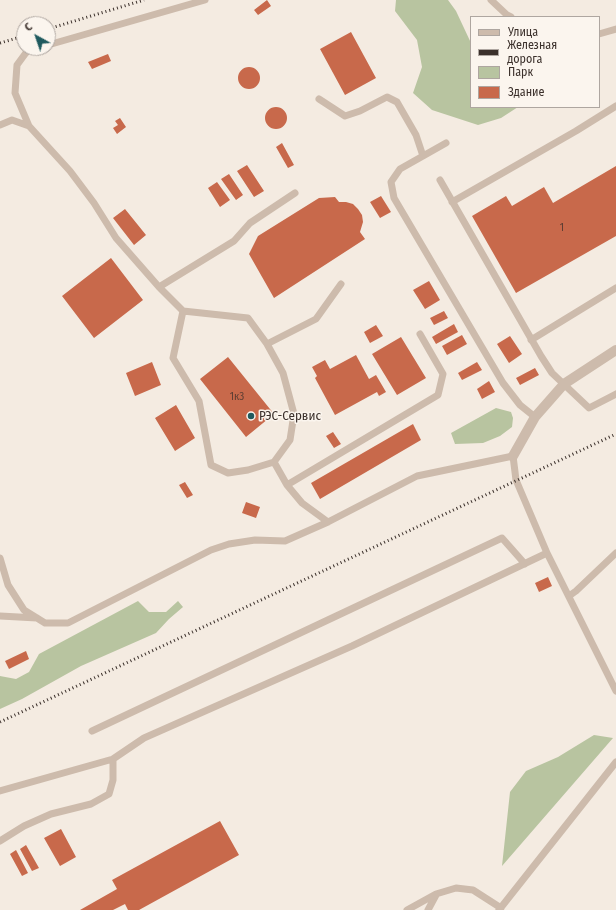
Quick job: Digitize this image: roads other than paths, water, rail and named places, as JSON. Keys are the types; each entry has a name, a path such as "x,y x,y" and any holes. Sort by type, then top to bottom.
{"street":[{"path":"513,456 535,417 564,384 616,350"}],"lane":[{"path":"56,42 205,0"},
{"path":"491,0 510,16"},
{"path":"600,34 616,29"},
{"path":"24,56 17,65 15,93 29,126 70,171 116,238 159,287 183,311 248,318 267,344 283,373 294,414 290,440 274,462 248,470 228,473 211,465 199,401 173,358 183,311"},
{"path":"319,99 345,116 360,111 387,97 397,102 416,135 423,156"},
{"path":"452,202 576,132 616,106"},
{"path":"0,125 12,120 29,126"},
{"path":"446,143 400,169 391,182 394,198 503,382 520,404 535,417"},
{"path":"440,180 531,340 552,373 588,408 616,394"},
{"path":"159,287 234,241 250,223 295,193"},
{"path":"267,344 316,319 341,284"},
{"path":"531,340 616,288"},
{"path":"287,485 438,394 443,374 420,334"},
{"path":"0,558 8,585 24,610 45,623 68,623 211,550 229,544 255,540 285,541 328,522 417,476 513,456 516,480 547,553 616,691"},
{"path":"274,462 287,485 302,503 328,522"},
{"path":"92,732 502,538 525,564"},
{"path":"0,791 113,759 144,738 352,646 547,553"},
{"path":"569,596 616,553"},
{"path":"0,616 37,618"},
{"path":"0,841 24,826 51,814 91,804 109,794 114,780 113,759"},
{"path":"407,910 436,894 456,888 473,890 500,909 616,762"},
{"path":"428,910 436,894"}],"railway":[{"path":"56,27 144,0"},
{"path":"0,43 16,38"},
{"path":"0,722 616,434"}],"place":[{"name":"РЭС-Сервис","path":"251,416"}]}
